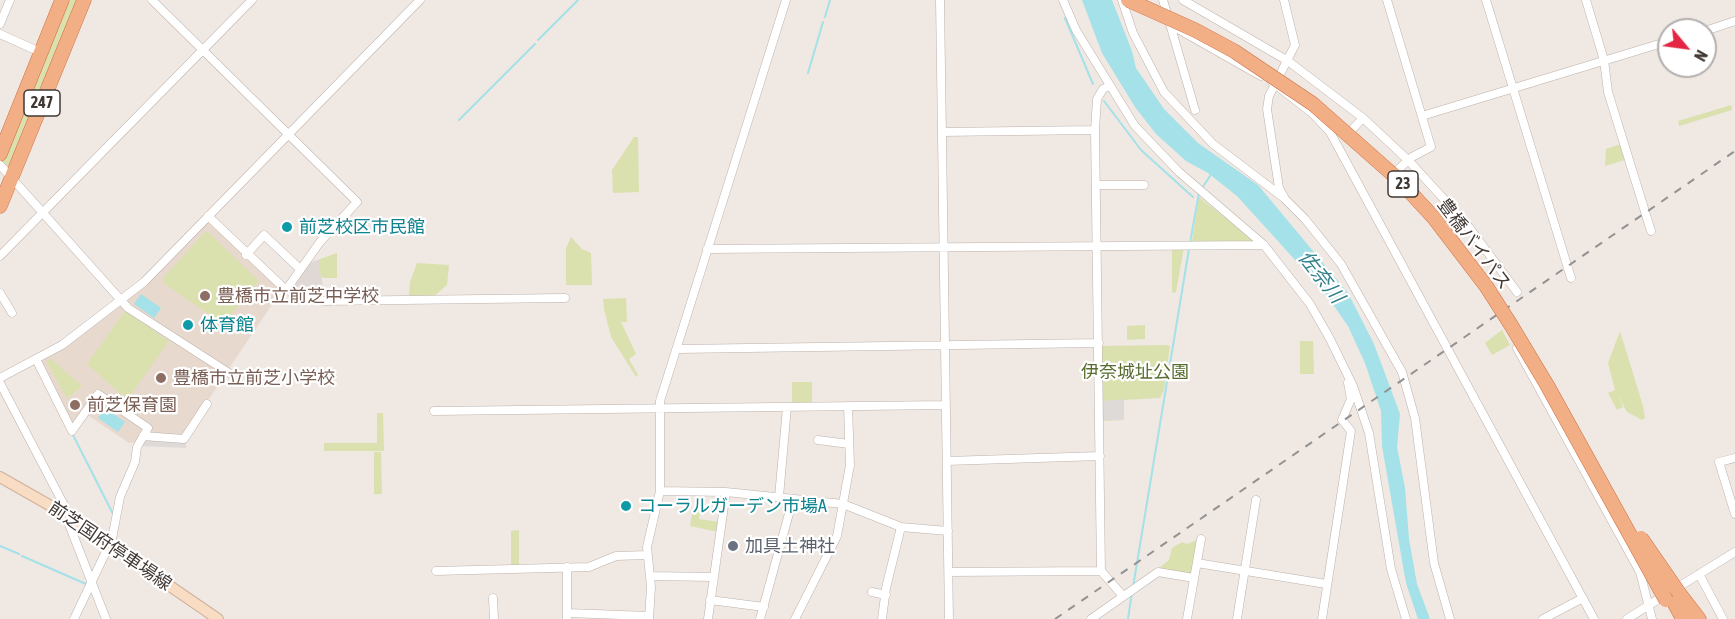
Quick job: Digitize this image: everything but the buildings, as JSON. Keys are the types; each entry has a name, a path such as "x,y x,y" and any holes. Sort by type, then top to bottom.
{"highway":[{"name":"247","path":"0,154 62,0"},
{"name":"247","path":"0,206 84,0"},
{"name":"豊橋バイパス","path":"1128,0 1195,30 1234,51 1313,104 1399,180 1434,218 1479,276 1511,325 1672,597"},
{"name":"豊橋バイパス","path":"1140,0 1197,27 1273,72 1348,127 1402,177 1438,215 1515,323 1683,619"},
{"path":"1672,597 1676,619"},
{"path":"1672,597 1699,619"}],"main road":[{"name":"前芝国府停車場線","path":"0,477 65,514 218,619"}],"street":[{"path":"0,24 10,0"},
{"path":"152,0 357,202 320,242 286,290"},
{"path":"0,256 45,214 252,0"},
{"path":"0,378 62,345 123,300 420,0"},
{"path":"567,567 567,616 649,617 650,576 647,555 660,491 659,408 786,0"},
{"path":"940,0 949,619"},
{"path":"1063,0 1076,30 1135,126 1157,152 1264,245 1320,321 1353,386 1369,433 1391,569 1406,619"},
{"path":"1122,0 1133,33 1164,92 1213,144 1284,198 1305,219 1341,264 1402,372 1415,418 1434,563 1450,619"},
{"path":"1163,0 1195,110"},
{"path":"1183,0 1288,61 1363,118 1409,161 1466,222 1517,292"},
{"path":"1284,0 1296,43 1274,84 1267,103 1267,116 1279,188 1284,198"},
{"path":"1387,0 1431,147 1409,161 1389,178"},
{"path":"1486,0 1571,278"},
{"path":"1586,0 1604,60 1608,92 1651,231"},
{"path":"1717,26 1735,21"},
{"path":"1170,24 1274,84 1280,92 1345,137 1389,178 1450,247 1494,308 1640,572 1647,607 1652,619"},
{"path":"0,34 40,52"},
{"path":"1422,116 1657,45"},
{"path":"1109,86 1103,89 1097,99 1095,130 1101,571 1123,596"},
{"path":"1312,113 1330,132 1594,619"},
{"path":"1345,137 1363,118"},
{"path":"942,132 1095,130"},
{"path":"0,165 128,308 229,373"},
{"path":"1096,185 1144,185"},
{"path":"208,216 246,255 286,290 322,301 565,298"},
{"path":"246,255 264,235 300,269"},
{"path":"707,249 1264,245"},
{"path":"0,293 12,313"},
{"path":"678,349 1099,343"},
{"path":"36,359 72,431 98,394 148,428 120,497 109,545 74,619"},
{"path":"1322,619 1351,431 1342,420 1351,399 1346,373"},
{"path":"0,384 65,507 65,514 106,619"},
{"path":"143,436 184,439 207,405"},
{"path":"434,411 946,405"},
{"path":"795,619 837,536 850,465 848,406"},
{"path":"779,496 787,407"},
{"path":"818,440 849,444"},
{"path":"947,461 1100,456"},
{"path":"1735,458 1719,462 1735,514"},
{"path":"660,491 726,492 843,504 901,527 948,531"},
{"path":"708,619 726,492"},
{"path":"762,618 793,499"},
{"path":"1237,619 1256,500"},
{"path":"882,619 901,527"},
{"path":"1187,619 1201,539"},
{"path":"1627,619 1735,552"},
{"path":"436,571 589,567 616,556 647,555"},
{"path":"1197,563 1326,584"},
{"path":"949,572 1101,571"},
{"path":"1091,619 1158,572 1194,578"},
{"path":"1699,574 1723,619"},
{"path":"650,576 713,578"},
{"path":"872,592 886,595"},
{"path":"493,598 494,619"},
{"path":"1543,619 1583,598"},
{"path":"711,600 764,606"}],"shaded area":[{"name":"豊橋市立前芝中学校","path":"210,220 281,291 228,370 126,301"},
{"path":"320,259 323,290 304,287 302,294 288,290 306,264"},
{"name":"豊橋市立前芝小学校","path":"123,304 227,373 182,437 129,443 86,414 72,427 40,361 63,348"},
{"path":"1124,399 1123,420 1102,420 1102,401"},
{"path":"144,438 186,441 186,448 140,446"}],"green space":[{"path":"70,0 81,0 24,138 7,167 0,161"},
{"path":"1731,105 1732,110 1679,126 1678,121"},
{"path":"634,137 638,137 639,192 613,193 612,170"},
{"path":"1621,144 1625,160 1605,166 1606,149"},
{"path":"1199,197 1228,220 1254,242 1192,241"},
{"path":"205,232 209,233 259,281 223,324 163,283 163,278"},
{"path":"571,237 582,249 591,253 592,285 566,285 566,248"},
{"path":"1172,247 1184,247 1176,292 1172,293"},
{"path":"337,253 337,278 323,278 320,274 320,259"},
{"path":"417,263 449,265 447,285 432,298 415,298 409,295 410,282"},
{"path":"626,298 627,322 621,322 636,354 629,359 638,375 636,377 611,337 604,309 603,299"},
{"path":"125,311 169,341 131,395 124,397 87,364"},
{"path":"1145,325 1145,339 1127,340 1127,326"},
{"path":"1502,330 1510,345 1492,355 1485,343"},
{"path":"1620,331 1643,406 1645,418 1642,420 1627,412 1618,395 1623,407 1617,410 1608,393 1615,390 1608,363"},
{"path":"1300,341 1313,341 1314,374 1300,374"},
{"name":"伊奈城址公園","path":"1102,346 1170,346 1164,390 1160,398 1124,400 1124,420 1102,421"},
{"path":"51,359 82,386 67,399 46,361"},
{"path":"792,382 812,382 812,403 792,403"},
{"path":"377,413 383,413 384,451 324,451 324,443 377,443"},
{"path":"374,452 381,452 382,494 374,494"},
{"path":"693,508 700,510 699,519 719,522 718,532 690,526"},
{"path":"519,530 519,567 511,567 511,531"},
{"path":"1199,539 1193,573 1189,575 1159,568 1169,560 1172,548 1182,542 1187,544"}],"water":[{"name":"佐奈川","path":"1082,0 1112,0 1132,51 1136,68 1164,109 1198,143 1258,185 1348,293 1374,344 1400,414 1397,447 1405,488 1409,539 1417,584 1430,619 1418,619 1406,583 1382,446 1381,411 1365,363 1348,326 1325,293 1237,196 1208,173 1186,161 1156,134 1135,107 1102,53"},
{"path":"141,294 161,308 154,318 134,304"},
{"path":"105,408 125,422 118,432 98,418"}],"waterway":[{"path":"538,40 578,0"},
{"path":"825,17 830,0"},
{"path":"1065,18 1093,84"},
{"path":"808,73 823,22"},
{"path":"459,120 535,44"},
{"path":"1104,101 1141,150 1193,197"},
{"path":"1202,188 1212,173"},
{"path":"1190,243 1199,193"},
{"path":"1133,587 1189,249"},
{"path":"72,433 113,514"},
{"path":"0,546 19,554"},
{"path":"22,556 86,584"},
{"path":"1128,619 1132,592"}],"railway":[{"path":"1055,619 1735,151"}],"place":[{"name":"前芝校区市民館","path":"287,227"},
{"name":"豊橋市立前芝中学校","path":"205,296"},
{"name":"体育館","path":"188,325"},
{"name":"豊橋市立前芝小学校","path":"161,378"},
{"name":"前芝保育園","path":"75,405"},
{"name":"コーラルガーデン市場A","path":"626,506"},
{"name":"加具土神社","path":"733,546"}]}
